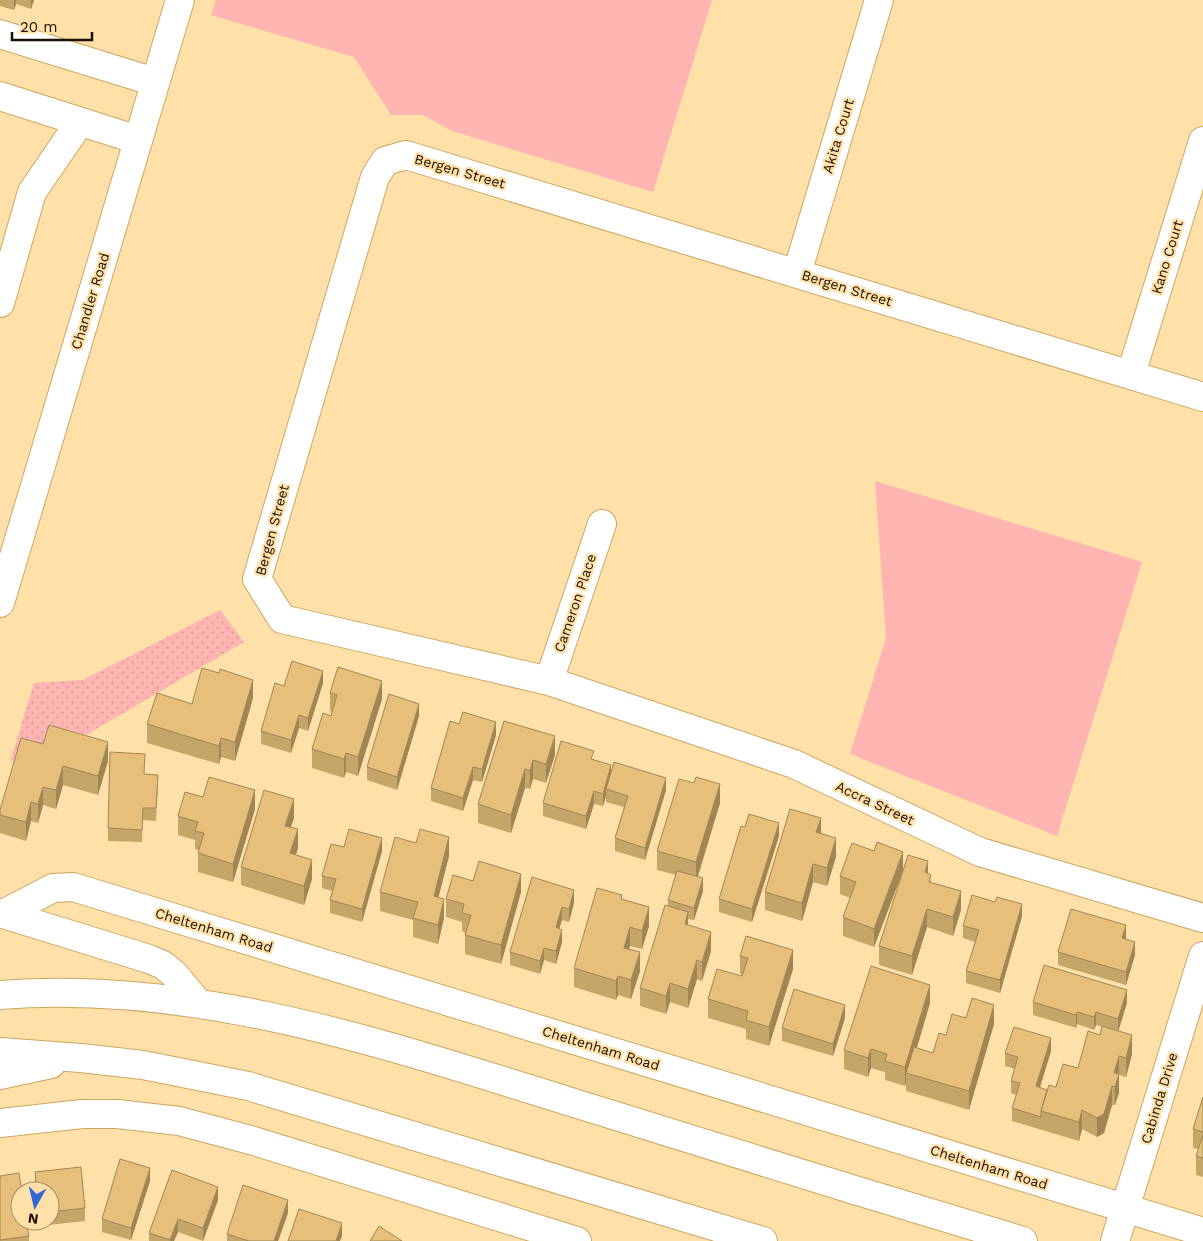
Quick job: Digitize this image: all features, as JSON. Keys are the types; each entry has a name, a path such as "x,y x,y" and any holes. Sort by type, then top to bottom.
{"street":[{"name":"Chandler Road","path":"0,602 180,0"},
{"name":"Akita Court","path":"797,273 879,0"},
{"path":"0,34 155,82"},
{"path":"0,96 138,140"},
{"path":"0,303 32,192 80,122"},
{"name":"Kano Court","path":"1131,374 1203,141"},
{"name":"Bergen Street","path":"549,681 282,619 257,579 375,177 385,161 406,155 1203,397"},
{"name":"Cameron Place","path":"549,681 602,524"},
{"name":"Accra Street","path":"549,681 794,764 980,852 1203,918"},
{"name":"Cheltenham Road","path":"1,914 53,888 74,887 1203,1232"},
{"path":"1,914 156,962 174,974 199,1004"},
{"name":"Cabinda Drive","path":"1115,1241 1203,956"},
{"path":"0,995 96,994 199,1004 327,1028 1023,1241"},
{"path":"0,1052 82,1058 191,1074 248,1086 763,1241"},
{"path":"0,1075 82,1058"},
{"path":"0,1123 82,1114 117,1114 179,1121 246,1139 577,1241"}],"shaded area":[{"path":"216,0 712,0 653,192 452,131 423,115 391,115 354,57 211,15"},
{"path":"875,481 1142,562 1057,836 850,754 886,638"},
{"path":"220,610 244,642 86,735 69,730 10,762 34,683 83,680"}],"building":[{"path":"292,661 323,671 308,718 299,715 291,740 261,731 275,683 284,686"},
{"path":"338,667 382,681 358,757 346,753 344,759 312,749 323,713 331,716 337,695 330,693"},
{"path":"202,668 219,673 220,669 253,680 235,742 221,738 219,746 147,724 157,693 192,704"},
{"path":"389,694 419,704 397,777 367,767"},
{"path":"463,712 496,722 482,769 473,767 463,798 431,788 450,721 459,724"},
{"path":"504,721 555,736 546,764 533,760 530,771 525,769 511,815 478,804"},
{"path":"49,725 108,742 98,776 63,766 56,790 43,787 38,804 31,802 26,822 0,815 21,738 43,744"},
{"path":"561,741 594,751 591,759 611,765 603,794 594,791 586,816 543,803"},
{"path":"110,752 145,754 144,774 158,775 156,808 143,808 142,830 108,828"},
{"path":"614,762 666,778 645,848 615,838 628,796 606,789"},
{"path":"209,777 255,790 233,864 198,853 204,833 195,831 198,822 178,816 185,792 203,797"},
{"path":"696,777 720,784 696,862 657,851 679,779 694,783"},
{"path":"264,790 294,799 285,826 298,829 290,853 312,860 304,886 241,867"},
{"path":"790,809 821,818 816,832 836,838 827,868 813,864 802,903 765,892"},
{"path":"749,814 779,823 752,909 719,899 741,826 745,827"},
{"path":"349,829 382,838 362,909 330,900 336,879 322,876 331,844 344,847"},
{"path":"420,829 449,837 434,896 444,899 438,925 413,918 418,902 380,892 395,837 416,843"},
{"path":"877,842 903,852 874,929 843,917 856,882 840,876 852,843 874,851"},
{"path":"908,855 928,861 925,872 931,875 929,882 961,891 953,917 927,909 912,956 879,946"},
{"path":"479,861 521,874 501,945 465,935 471,915 462,913 464,904 446,899 453,875 473,881"},
{"path":"677,871 703,878 694,908 668,900"},
{"path":"532,877 574,890 569,909 562,907 556,927 562,930 556,951 544,948 540,961 510,952"},
{"path":"597,888 622,895 621,899 649,907 642,931 630,927 624,948 640,952 631,980 618,976 616,981 574,968"},
{"path":"972,895 995,902 997,897 1022,904 1000,980 966,971 979,930 963,926"},
{"path":"665,905 688,912 685,924 711,932 702,962 697,960 688,989 670,983 666,996 640,988"},
{"path":"1071,909 1126,925 1122,938 1135,942 1126,972 1058,952"},
{"path":"746,936 793,950 769,1027 746,1020 748,1011 708,999 717,969 742,976 748,958 740,956"},
{"path":"1044,965 1127,990 1118,1019 1096,1012 1094,1017 1077,1012 1076,1015 1033,1002"},
{"path":"871,966 930,985 905,1067 885,1061 887,1054 871,1049 868,1058 844,1050"},
{"path":"794,989 845,1005 833,1044 782,1028"},
{"path":"972,998 994,1005 969,1091 906,1073 914,1047 933,1053 939,1033 946,1035 952,1014 966,1018"},
{"path":"1102,1026 1132,1035 1126,1058 1119,1056 1114,1073 1119,1074 1115,1087 1112,1086 1104,1114 1097,1118 1082,1110 1079,1122 1041,1111 1049,1085 1056,1087 1063,1064 1078,1068 1088,1031 1100,1035"},
{"path":"1014,1027 1051,1038 1036,1086 1047,1090 1041,1117 1012,1108 1020,1083 1011,1081 1018,1057 1005,1053"},
{"path":"1203,1097 1203,1132 1193,1129"},
{"path":"1203,1135 1203,1158 1196,1156"},
{"path":"120,1159 150,1168 131,1228 102,1219"},
{"path":"81,1167 85,1208 60,1211 60,1181 36,1181 35,1172"},
{"path":"172,1170 218,1187 203,1228 178,1219 170,1240 149,1233"},
{"path":"19,1173 20,1181 10,1181 10,1231 28,1231 29,1236 0,1240 0,1176"},
{"path":"243,1185 288,1200 274,1241 249,1241 227,1234"},
{"path":"299,1209 342,1223 336,1241 288,1241"},
{"path":"379,1226 402,1241 370,1241"}]}
